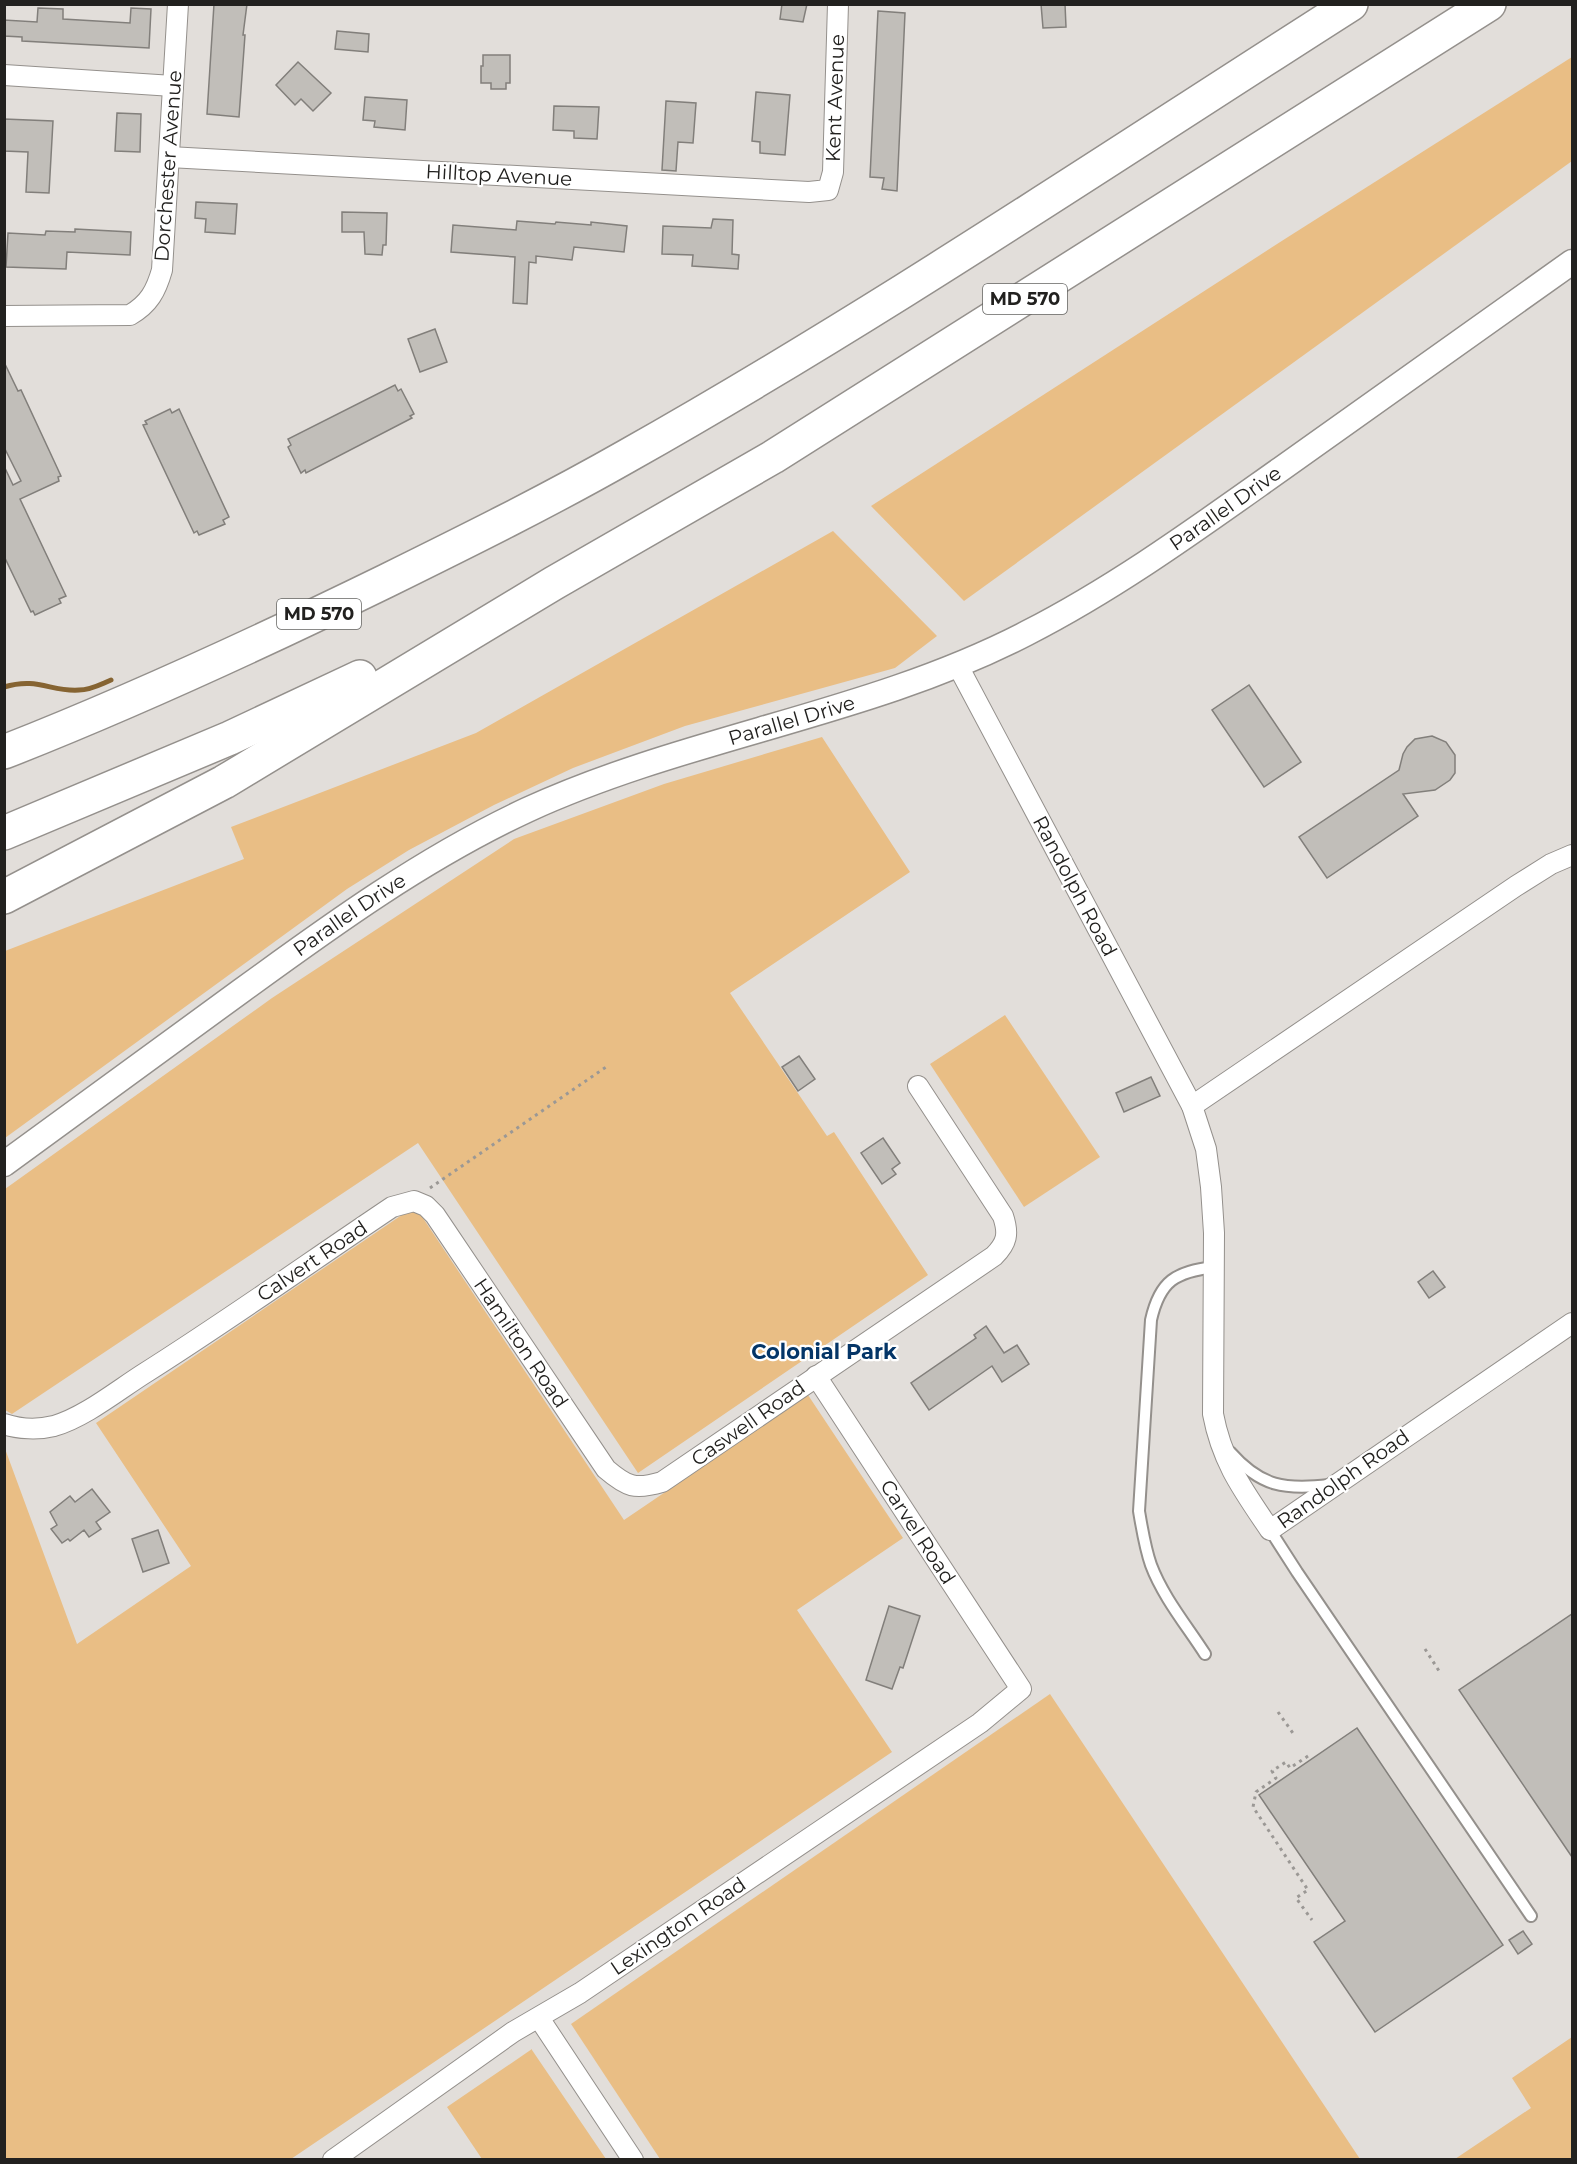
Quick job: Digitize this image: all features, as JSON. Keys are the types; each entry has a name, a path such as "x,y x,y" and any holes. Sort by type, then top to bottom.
{"highway":[{"name":"MD 570","path":"4,752 80,722 302,622 511,519 624,458 862,316 1351,4"},
{"name":"MD 570","path":"4,833 230,738 554,583 773,457 1489,4"},
{"path":"4,897 224,782 554,583"}],"street":[{"name":"Dorchester Avenue","path":"4,316 130,315 151,298 162,270 178,4"},
{"name":"Kent Avenue","path":"828,190 833,172 838,4"},
{"path":"4,75 173,86"},
{"name":"Hilltop Avenue","path":"169,157 809,192 828,190"},
{"name":"Parallel Drive","path":"4,1164 386,888 460,845 527,810 616,773 893,689 958,666 1049,621 1100,592 1174,544 1572,262"},
{"name":"Randolph Road","path":"958,666 1192,1106 1206,1149 1212,1199 1213,1414 1218,1439 1228,1466 1270,1530 1572,1323"},
{"path":"1192,1106 1516,886 1551,864 1572,855"},
{"name":"Caswell Road","path":"629,1486 645,1487 662,1482 994,1256 1007,1239 1004,1216 918,1086"},
{"name":"Calvert Road","path":"4,1424 15,1428 33,1429 54,1426 80,1414 188,1346 392,1207 414,1200"},
{"name":"Hamilton Road","path":"414,1200 426,1206 435,1215 606,1469 629,1486"},
{"name":"Carvel Road","path":"816,1376 1021,1689"},
{"name":"Lexington Road","path":"333,2160 482,2054 580,1993 980,1723 1021,1689"},
{"path":"539,2018 633,2160"}],"lane":[{"path":"1205,1654 1152,1567 1139,1511 1151,1320 1155,1301 1164,1287 1177,1276 1192,1270 1214,1267"},
{"path":"1218,1439 1245,1468 1277,1485 1298,1489 1335,1484"},
{"path":"1270,1530 1531,1916"}],"path":[{"path":"414,1200 609,1065"},
{"path":"1425,1649 1441,1674"},
{"path":"1278,1712 1295,1736"},
{"path":"1308,1756 1290,1768 1286,1762 1272,1771 1276,1778 1256,1792 1253,1807 1308,1890 1296,1898 1312,1920"}],"shaded area":[{"path":"1572,57 1572,161 964,601 871,506 1288,237"},
{"path":"833,531 937,636 895,668 685,726 573,768 494,805 409,850 347,889 5,1138 5,951 244,859 231,827 476,733"},
{"path":"822,737 910,872 730,993 827,1136 834,1132 928,1275 638,1473 418,1143 12,1414 5,1410 5,1189 272,998 514,839 664,784"},
{"path":"1005,1015 1100,1157 1024,1207 930,1064"},
{"path":"415,1206 624,1520 808,1395 903,1538 797,1610 892,1752 291,2159 5,2159 4,1446 77,1644 191,1566 96,1423"},
{"path":"1050,1694 1360,2159 660,2159 571,2024"},
{"path":"1572,2037 1572,2159 1455,2159 1531,2108 1512,2078"},
{"path":"532,2049 606,2159 482,2159 447,2107"}],"building":[{"path":"214,4 247,4 243,35 245,35 239,117 207,114"},
{"path":"782,4 807,4 803,22 780,19"},
{"path":"1041,4 1065,4 1066,27 1043,28"},
{"path":"38,8 63,9 63,19 130,23 131,8 151,9 149,48 22,41 22,37 4,36 4,20 37,22"},
{"path":"878,11 905,13 897,191 882,189 884,178 870,177"},
{"path":"337,31 369,34 368,52 335,49"},
{"path":"483,55 510,55 510,83 506,83 506,89 491,89 491,83 481,83"},
{"path":"298,62 331,93 313,111 301,99 295,105 276,85"},
{"path":"756,92 790,95 785,155 760,153 760,142 752,141"},
{"path":"365,97 407,100 405,130 374,127 375,121 363,120"},
{"path":"666,101 696,103 693,143 678,142 676,171 662,170"},
{"path":"554,106 599,107 597,139 574,138 574,131 553,130"},
{"path":"117,113 141,114 140,152 115,151"},
{"path":"4,119 53,121 49,193 26,192 28,152 4,151"},
{"path":"196,202 237,204 235,234 205,232 206,219 195,218"},
{"path":"342,212 387,213 386,245 383,245 382,255 365,254 364,232 342,232"},
{"path":"713,219 733,220 732,254 739,255 738,269 692,266 693,255 662,254 663,226 711,228"},
{"path":"517,221 591,225 591,222 627,226 624,252 574,247 572,260 536,256 536,263 529,262 527,304 513,303 515,257 451,252 453,225 516,230"},
{"path":"75,229 131,232 130,255 67,252 66,269 6,267 8,233 45,235 46,231 75,232"},
{"path":"435,329 447,362 420,372 408,339"},
{"path":"4,362 18,391 21,390 61,476 58,477 59,481 20,499 66,596 59,599 61,603 35,615 33,611 31,612 4,556 4,466 13,485 21,481 4,447"},
{"path":"395,385 398,391 401,389 414,414 410,416 412,418 306,473 305,470 301,473 288,447 291,445 288,439"},
{"path":"170,409 172,413 179,409 229,517 223,520 225,524 199,535 197,531 194,533 143,425 147,424 145,421"},
{"path":"1249,685 1301,762 1264,787 1212,710"},
{"path":"1432,736 1446,742 1455,755 1455,773 1450,780 1435,790 1403,794 1418,816 1327,878 1299,837 1399,770 1403,754 1415,739"},
{"path":"799,1056 815,1079 798,1091 782,1067"},
{"path":"1151,1077 1160,1096 1124,1112 1116,1093"},
{"path":"883,1138 900,1163 892,1169 896,1174 882,1184 861,1153"},
{"path":"1433,1271 1445,1287 1429,1298 1418,1282"},
{"path":"986,1326 1004,1353 1017,1345 1029,1364 1002,1382 992,1366 929,1410 911,1383 976,1338 974,1335"},
{"path":"92,1489 110,1512 96,1522 101,1529 89,1537 84,1530 70,1541 68,1539 62,1543 51,1529 57,1525 50,1512 70,1496 75,1502"},
{"path":"158,1530 169,1563 143,1572 132,1539"},
{"path":"889,1606 920,1616 903,1668 900,1667 892,1689 866,1680"},
{"path":"1572,1614 1572,1857 1459,1690"},
{"path":"1357,1728 1503,1945 1375,2032 1314,1942 1345,1921 1259,1795"},
{"path":"1523,1931 1532,1944 1518,1954 1509,1940"}],"waterway":[{"path":"4,687 16,684 35,684 60,689 83,690 111,680"}],"district":[{"name":"Colonial Park","path":"824,1351"}]}
